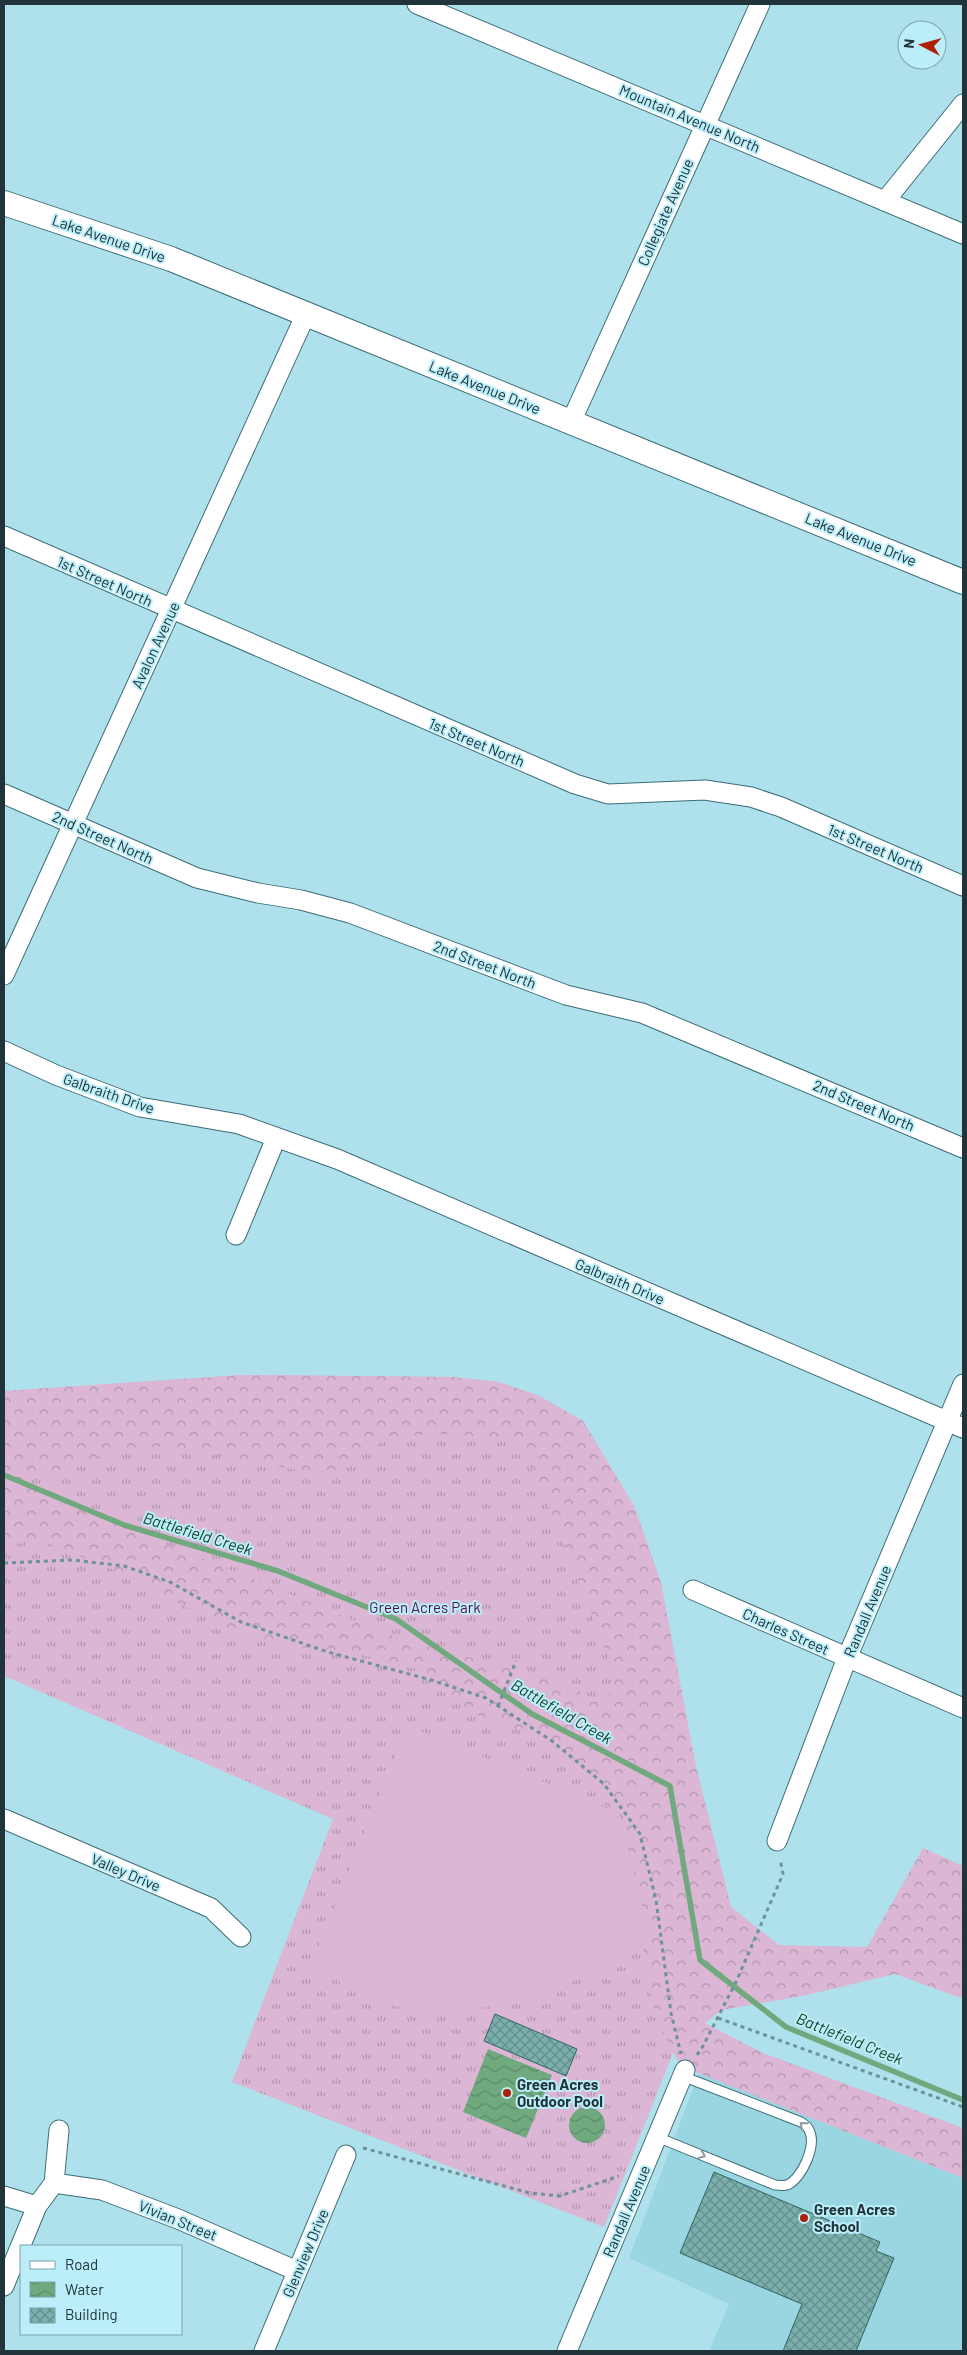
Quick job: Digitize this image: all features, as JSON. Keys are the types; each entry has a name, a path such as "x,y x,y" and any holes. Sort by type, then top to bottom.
{"street":[{"name":"Mountain Avenue North","path":"416,4 963,234"},
{"name":"Collegiate Avenue","path":"571,422 704,124 760,4"},
{"path":"885,201 963,104"},
{"name":"Lake Avenue Drive","path":"4,203 171,259 963,582"},
{"name":"Avalon Avenue","path":"4,975 72,823 172,611 306,314"},
{"name":"1st Street North","path":"4,536 172,611 575,784 608,794 706,790 751,796 781,807 963,886"},
{"name":"2nd Street North","path":"4,794 197,878 258,893 301,900 350,913 548,989 642,1013 963,1148"},
{"name":"Galbraith Drive","path":"4,1051 56,1075 140,1107 239,1124 337,1159 955,1424"},
{"path":"236,1235 276,1138"},
{"name":"Randall Avenue","path":"777,1841 847,1658 955,1424 963,1384"},
{"name":"Charles Street","path":"692,1590 963,1708"},
{"name":"Valley Drive","path":"4,1819 212,1908 241,1937"},
{"name":"Randall Avenue","path":"567,2351 684,2073"},
{"path":"21,2245 37,2206 54,2183 59,2130"},
{"name":"Glenview Drive","path":"264,2351 346,2155"},
{"name":"Vivian Street","path":"54,2183 102,2190 178,2219 297,2271"},
{"path":"4,2196 37,2206"},
{"path":"4,2286 20,2247"}],"lane":[{"path":"657,2137 775,2185 786,2186 803,2170 809,2156 811,2138 809,2130 801,2122 684,2073"}],"path":[{"path":"4,1563 73,1560 124,1566 170,1582 241,1622 328,1652 476,1695 498,1706 552,1741 604,1784 640,1834 656,1900 671,2013 684,2073"},
{"path":"498,1706 516,1660"},
{"path":"684,2073 704,2046 718,2018 783,1874 777,1841"},
{"path":"718,2018 963,2107"},
{"path":"346,2155 365,2147 530,2192 560,2196 644,2169"}],"shaded area":[{"name":"Green Acres School","path":"699,2073 963,2178 963,2351 709,2351 729,2304 629,2258"}],"green space":[{"name":"Green Acres Park","path":"242,1375 452,1377 499,1382 539,1396 583,1421 634,1506 661,1583 696,1767 731,1907 604,2227 232,2082 333,1819 4,1676 4,1391"},
{"path":"242,1375 452,1377 499,1382 539,1396 583,1421 634,1506 661,1583 696,1767 731,1907 779,1945 867,1947 923,1848 963,1866 963,1999 895,1974 807,1995 722,2010 705,2023 761,2052 963,2128 963,2178 680,2066 655,2016 635,1903 614,1817 572,1756 542,1739 472,1713 420,1670 347,1651 282,1646 227,1629 122,1573 34,1538 4,1550 4,1391","holes":["450,1434 518,1440 544,1493 616,1677 609,1696 594,1702 573,1686 395,1637 18,1483 124,1449 168,1446 308,1472 336,1470 394,1436"]},
{"path":"423,1732 619,1813 648,1931 591,1974 523,2002 444,2013 385,2005 311,1967 401,1741"}],"water":[{"name":"Green Acres Outdoor Pool","path":"488,2049 552,2075 526,2138 463,2112"},
{"path":"587,2107 594,2108 600,2112 604,2118 604,2132 600,2138 594,2142 587,2143 580,2142 574,2138 570,2132 569,2125 570,2118 574,2112 580,2108"}],"building":[{"path":"495,2014 577,2049 566,2076 484,2041"},
{"path":"714,2172 880,2242 876,2251 894,2258 856,2351 783,2351 802,2304 680,2253"}],"waterway":[{"name":"Battlefield Creek","path":"4,1475 124,1525 278,1571 396,1619 532,1714 670,1786 700,1960 786,2027 963,2100"}],"place":[{"name":"Green Acres Outdoor Pool","path":"507,2093"},
{"name":"Green Acres School","path":"804,2218"}]}
